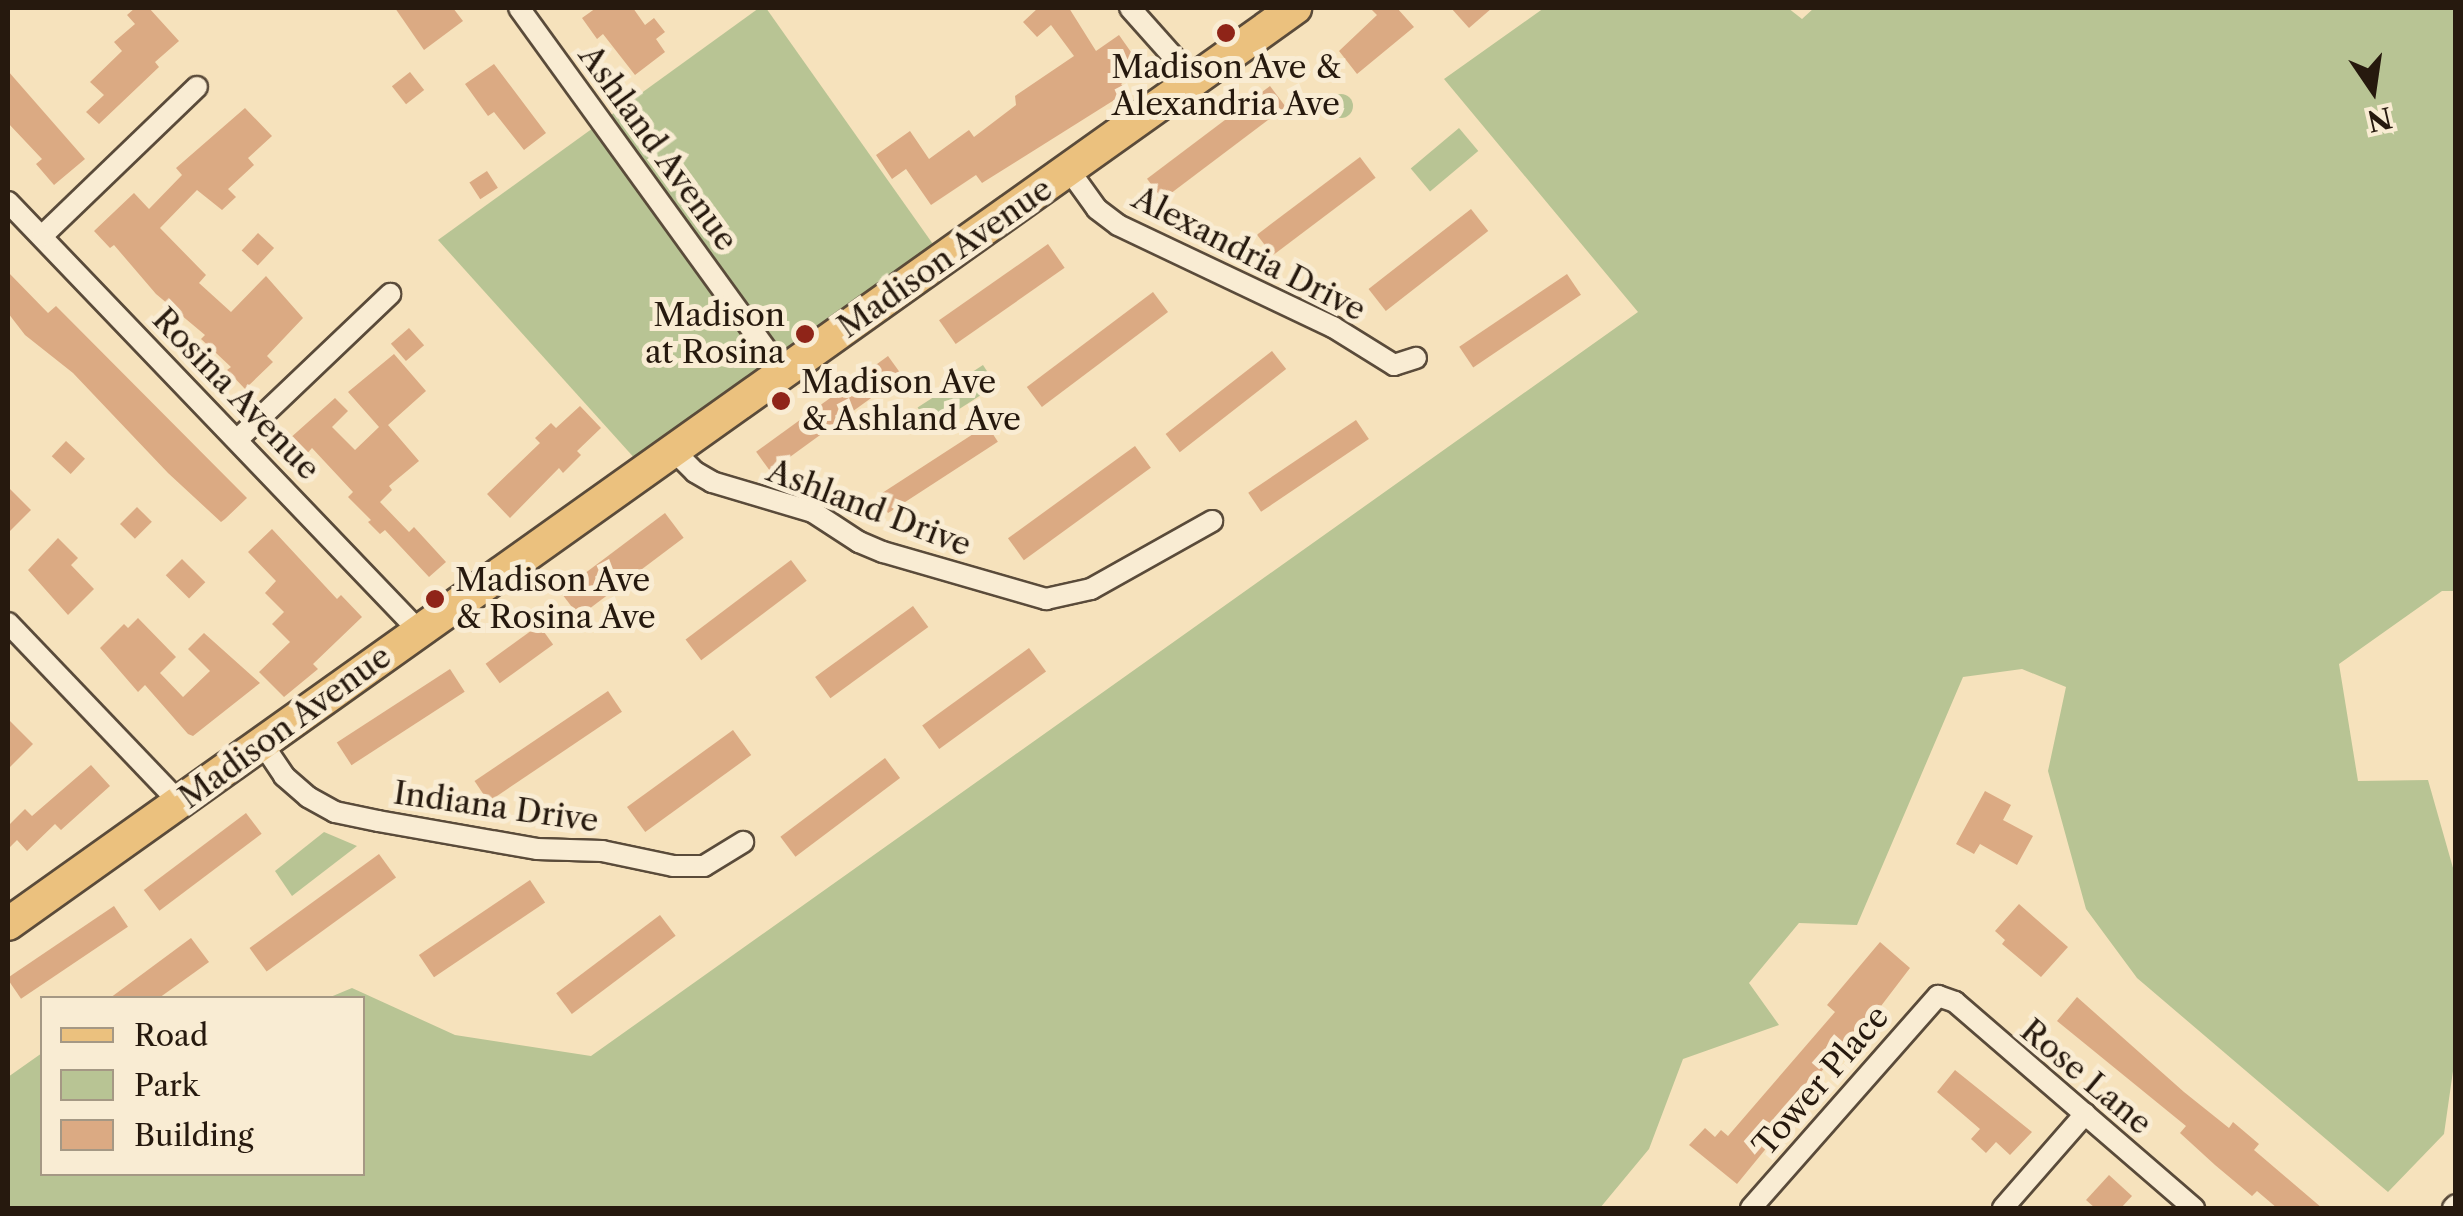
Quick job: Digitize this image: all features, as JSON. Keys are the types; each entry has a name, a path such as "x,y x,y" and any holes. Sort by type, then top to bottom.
{"main road":[{"name":"Madison Avenue","path":"8,924 1295,8"}],"street":[{"name":"Ashland Avenue","path":"519,8 783,373"},
{"path":"1130,8 1195,81"},
{"path":"42,236 197,86"},
{"name":"Alexandria Drive","path":"1069,170 1097,208 1118,224 1333,327 1394,365 1416,358"},
{"name":"Rosina Avenue","path":"8,202 239,438 419,630"},
{"path":"239,438 390,294"},
{"name":"Ashland Drive","path":"674,450 695,472 712,482 813,512 871,547 1046,600 1092,588 1212,521"},
{"path":"8,623 180,802"},
{"name":"Indiana Drive","path":"262,744 284,776 308,797 335,812 378,821 673,866 704,866 743,842"},
{"name":"Rose Lane","path":"1938,996 1955,1002 2194,1208"},
{"name":"Tower Place","path":"1751,1208 1938,996"},
{"path":"2003,1208 2084,1114"}],"green space":[{"path":"759,8 766,8 935,247 637,461 438,240"},
{"path":"1544,8 1788,8 1802,19 1814,8 2455,8 2455,591 2442,591 2339,664 2358,781 2428,780 2455,875 2456,1050 2444,1134 2388,1192 2137,978 2086,909 2048,771 2066,687 2022,669 1963,677 1857,925 1799,923 1749,983 1779,1025 1683,1059 1649,1149 1600,1208 8,1208 8,1077 40,1054 40,1176 365,1176 365,996 333,996 352,988 455,1035 591,1056 1638,312 1444,79"},
{"path":"1341,94 1350,97 1350,115 1341,118 1332,115 1329,106 1332,97"},
{"path":"1459,128 1478,151 1430,191 1411,168"},
{"path":"983,365 996,385 931,428 918,407"},
{"path":"324,832 357,846 292,896 275,871"}],"building":[{"path":"135,8 149,8 179,41 155,62 159,67 99,124 86,112 104,95 90,82 122,51 114,42 135,24 127,15"},
{"path":"395,8 453,8 463,21 424,50"},
{"path":"596,8 633,8 645,25 654,18 665,32 656,39 665,52 635,75 603,34 597,39 582,18"},
{"path":"1038,8 1069,8 1096,51 1119,35 1143,69 1121,84 1127,92 982,183 976,175 931,205 906,169 892,179 876,155 910,131 929,159 969,130 974,137 1016,105 1015,96 1074,56 1051,25 1037,37 1023,22"},
{"path":"1370,8 1397,8 1414,27 1357,74 1339,51 1377,15"},
{"path":"1451,8 1492,8 1469,28"},
{"path":"494,64 546,133 524,150 494,112 488,116 465,84"},
{"path":"8,71 85,159 54,185 36,164 42,159 8,123"},
{"path":"410,72 424,90 406,104 392,86"},
{"path":"1270,86 1286,107 1163,199 1147,179"},
{"path":"245,108 272,136 248,158 254,165 228,189 236,197 222,210 197,190 160,228 206,275 199,283 231,312 266,276 303,318 267,356 273,362 245,389 227,370 231,367 201,339 205,335 156,294 114,245 110,248 94,231 134,193 149,209 182,175 176,168"},
{"path":"1360,157 1376,178 1273,255 1257,235"},
{"path":"487,171 498,188 480,199 469,182"},
{"path":"1471,209 1488,231 1386,311 1369,289"},
{"path":"258,233 274,248 258,266 242,251"},
{"path":"1048,244 1065,268 956,344 939,320"},
{"path":"8,272 48,313 56,306 247,498 221,522 168,473 73,373 25,335 8,313"},
{"path":"1567,274 1581,295 1473,367 1459,347"},
{"path":"1153,292 1168,312 1042,407 1027,387"},
{"path":"409,328 424,345 406,361 391,344"},
{"path":"1272,351 1286,369 1180,452 1166,434"},
{"path":"394,354 426,391 388,425 419,461 389,486 392,490 380,502 409,532 414,527 446,562 429,577 385,530 380,534 368,522 371,520 348,497 353,492 312,448 304,457 288,440 335,398 348,411 332,427 355,450 379,427 348,392"},
{"path":"888,356 902,375 770,471 756,452"},
{"path":"580,406 601,428 577,451 581,455 563,473 559,468 510,518 487,494 540,443 535,438 551,423 556,428"},
{"path":"1356,420 1369,439 1261,512 1248,493"},
{"path":"987,425 998,442 888,513 877,496"},
{"path":"66,441 85,459 71,474 52,456"},
{"path":"1135,446 1151,468 1024,560 1008,538"},
{"path":"8,487 31,510 8,533"},
{"path":"137,507 152,522 135,539 120,524"},
{"path":"665,513 684,538 579,617 560,592"},
{"path":"272,529 337,599 341,595 362,617 313,664 318,669 284,697 259,672 290,642 272,624 284,612 265,593 276,581 248,552"},
{"path":"58,538 78,558 71,565 94,589 68,615 28,570"},
{"path":"182,559 205,582 189,599 166,575"},
{"path":"791,560 807,581 701,660 686,639"},
{"path":"913,606 928,627 830,698 815,677"},
{"path":"138,618 176,657 160,673 183,697 210,671 188,649 204,633 260,683 193,736 188,734 145,685 138,692 100,648 124,624 128,628"},
{"path":"539,625 553,644 500,683 486,664"},
{"path":"1029,648 1046,671 939,749 922,726"},
{"path":"450,669 465,692 351,765 337,743"},
{"path":"608,691 622,712 489,802 475,781"},
{"path":"8,719 33,744 8,769"},
{"path":"733,730 751,755 645,832 627,807"},
{"path":"885,758 900,778 795,857 780,837"},
{"path":"91,765 110,786 61,830 55,824 27,851 17,840 8,849 8,826 25,809 32,816"},
{"path":"1985,791 2011,805 2003,820 2033,836 2017,865 1980,844 1974,854 1956,844"},
{"path":"246,813 262,834 159,911 144,890"},
{"path":"379,854 396,877 267,972 250,948"},
{"path":"530,880 545,902 434,977 419,955"},
{"path":"2019,904 2068,947 2041,977 2002,944 2005,940 1995,931"},
{"path":"114,906 128,927 21,999 8,977"},
{"path":"660,915 676,936 572,1014 556,993"},
{"path":"191,938 209,962 162,996 113,996"},
{"path":"1880,942 1910,968 1865,1027 1856,1030 1786,1114 1791,1118 1737,1184 1689,1145 1705,1128 1715,1137 1721,1130 1728,1136 1835,1012 1827,1005"},
{"path":"2077,997 2184,1092 2229,1128 2233,1122 2259,1144 2254,1150 2322,1208 2277,1208 2257,1191 2252,1196 2215,1165 2180,1133 2186,1126 2057,1021"},
{"path":"1955,1070 2032,1132 2010,1155 1996,1142 1986,1153 1971,1139 1980,1129 1937,1092"},
{"path":"2109,1175 2132,1196 2121,1208 2095,1208 2086,1200"}],"place":[{"name":"Madison Ave & Alexandria Ave","path":"1226,33"},
{"name":"Madison at Rosina","path":"805,334"},
{"name":"Madison Ave & Ashland Ave","path":"781,401"},
{"name":"Madison Ave & Rosina Ave","path":"435,599"}]}
